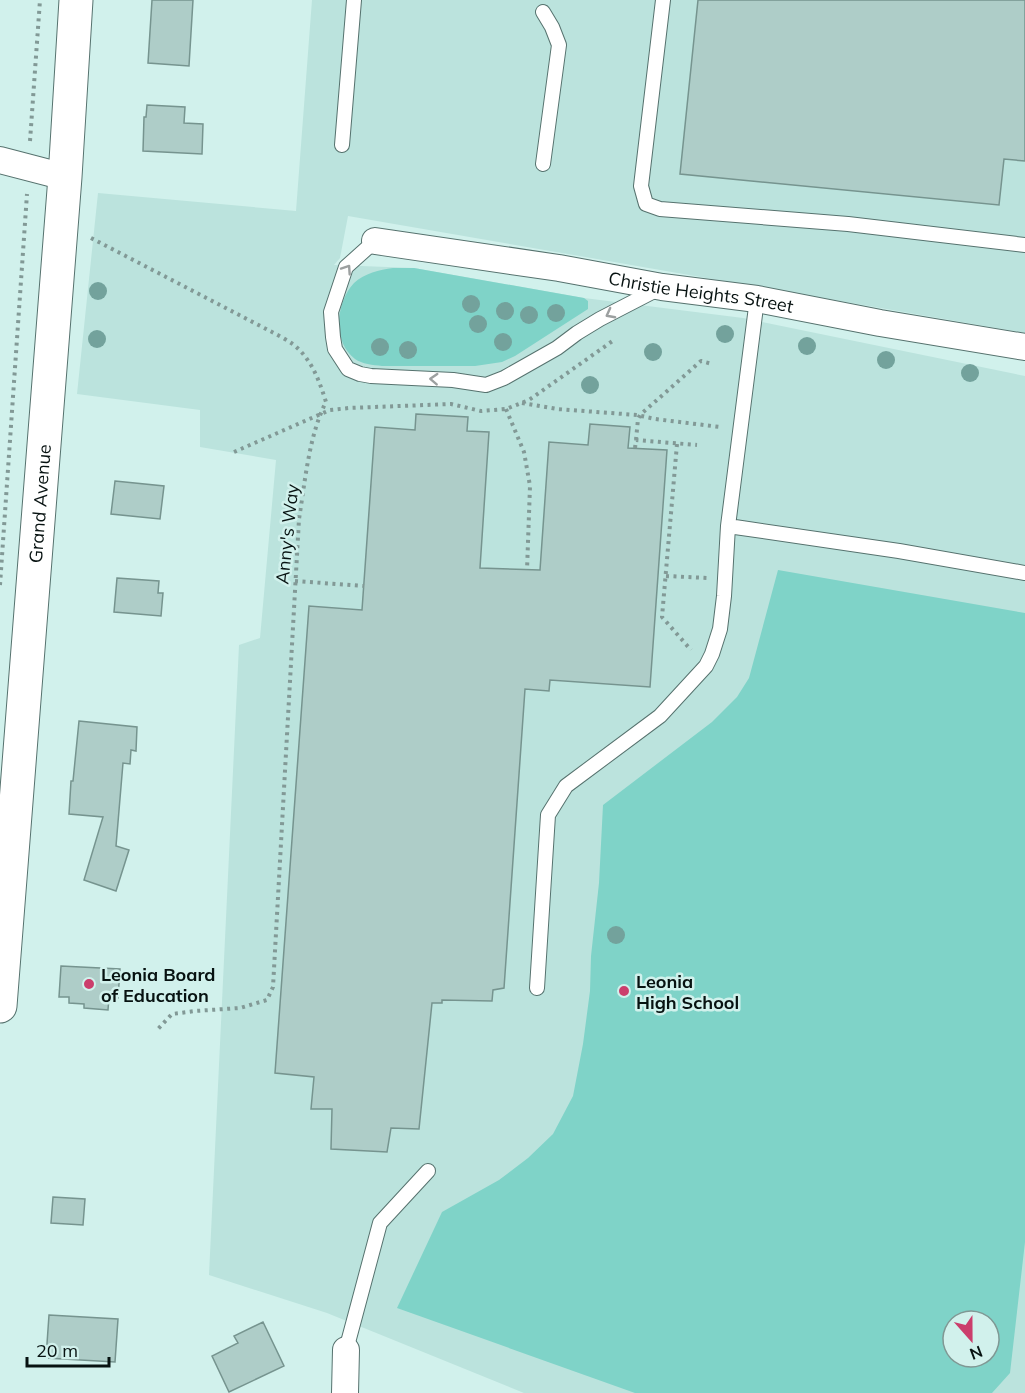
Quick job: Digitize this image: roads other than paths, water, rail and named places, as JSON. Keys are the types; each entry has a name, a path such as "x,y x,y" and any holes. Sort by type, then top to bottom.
{"main road":[{"name":"Grand Avenue","path":"0,1006 8,808 65,177 76,0"}],"street":[{"path":"0,160 65,177"},
{"name":"Christie Heights Street","path":"375,241 559,268 662,287 756,299 880,323 1025,347"},
{"path":"345,1393 346,1350"}],"lane":[{"path":"342,145 354,0"},
{"path":"663,0 641,186 645,204 660,209 848,224 1025,245"},
{"path":"543,12 559,45 543,164"},
{"path":"375,241 346,267 331,312 335,349 348,369 371,376 453,380 486,385 504,378 557,348 600,319 662,287"},
{"path":"537,988 548,815 566,786 660,716 706,666 720,629 728,526 756,299"},
{"path":"728,526 899,551 1025,573"},
{"path":"346,1350 380,1223 428,1171"}],"place":[{"name":"Leonia Board of Education","path":"89,984"},
{"name":"Leonia High School","path":"624,991"}]}
